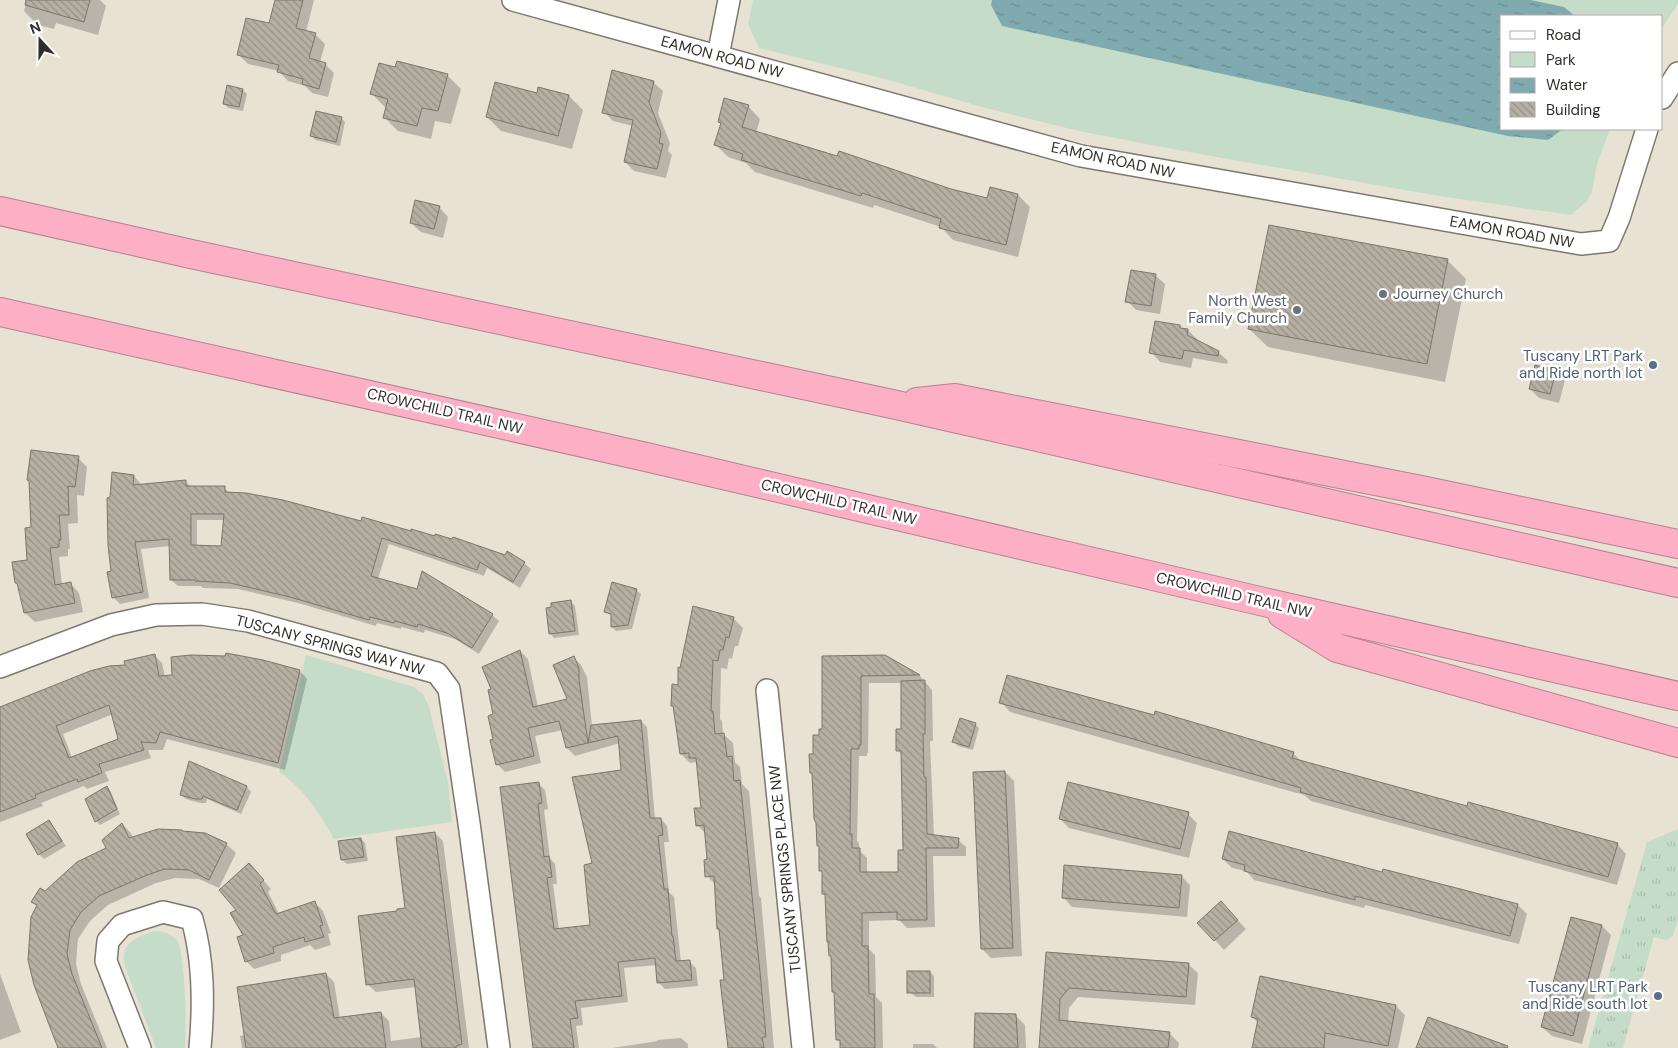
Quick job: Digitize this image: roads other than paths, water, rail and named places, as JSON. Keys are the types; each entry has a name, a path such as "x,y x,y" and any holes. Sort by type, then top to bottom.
{"highway":[{"path":"0,211 191,254 892,404 1678,583"},
{"name":"CROWCHILD TRAIL NW","path":"0,312 637,454 1264,602 1678,696"},
{"path":"892,404 955,398 1426,491 1678,544"},
{"path":"1264,602 1337,648 1678,743"}],"street":[{"name":"EAMON ROAD NW","path":"513,0 1082,156 1580,244 1609,240 1619,218 1647,130"},
{"path":"718,56 729,0"},
{"path":"1663,96 1678,73"},
{"name":"TUSCANY SPRINGS WAY NW","path":"2,662 133,619 156,615 202,614 248,621 436,673 449,689 499,1048"},
{"name":"TUSCANY SPRINGS PLACE NW","path":"767,690 803,1048"},
{"path":"140,1048 106,962 108,941 122,925 164,912 192,919 199,943 203,1010 200,1048"}],"water":[{"path":"992,0 1531,0 1564,7 1574,15 1500,15 1500,130 1562,130 1548,140 1508,136 1002,26 991,5"}],"place":[{"name":"Journey Church","path":"1383,294"},
{"name":"North West Family Church","path":"1297,310"},
{"name":"Tuscany LRT Park and Ride north lot","path":"1653,365"},
{"name":"Tuscany LRT Park and Ride south lot","path":"1658,996"}]}
